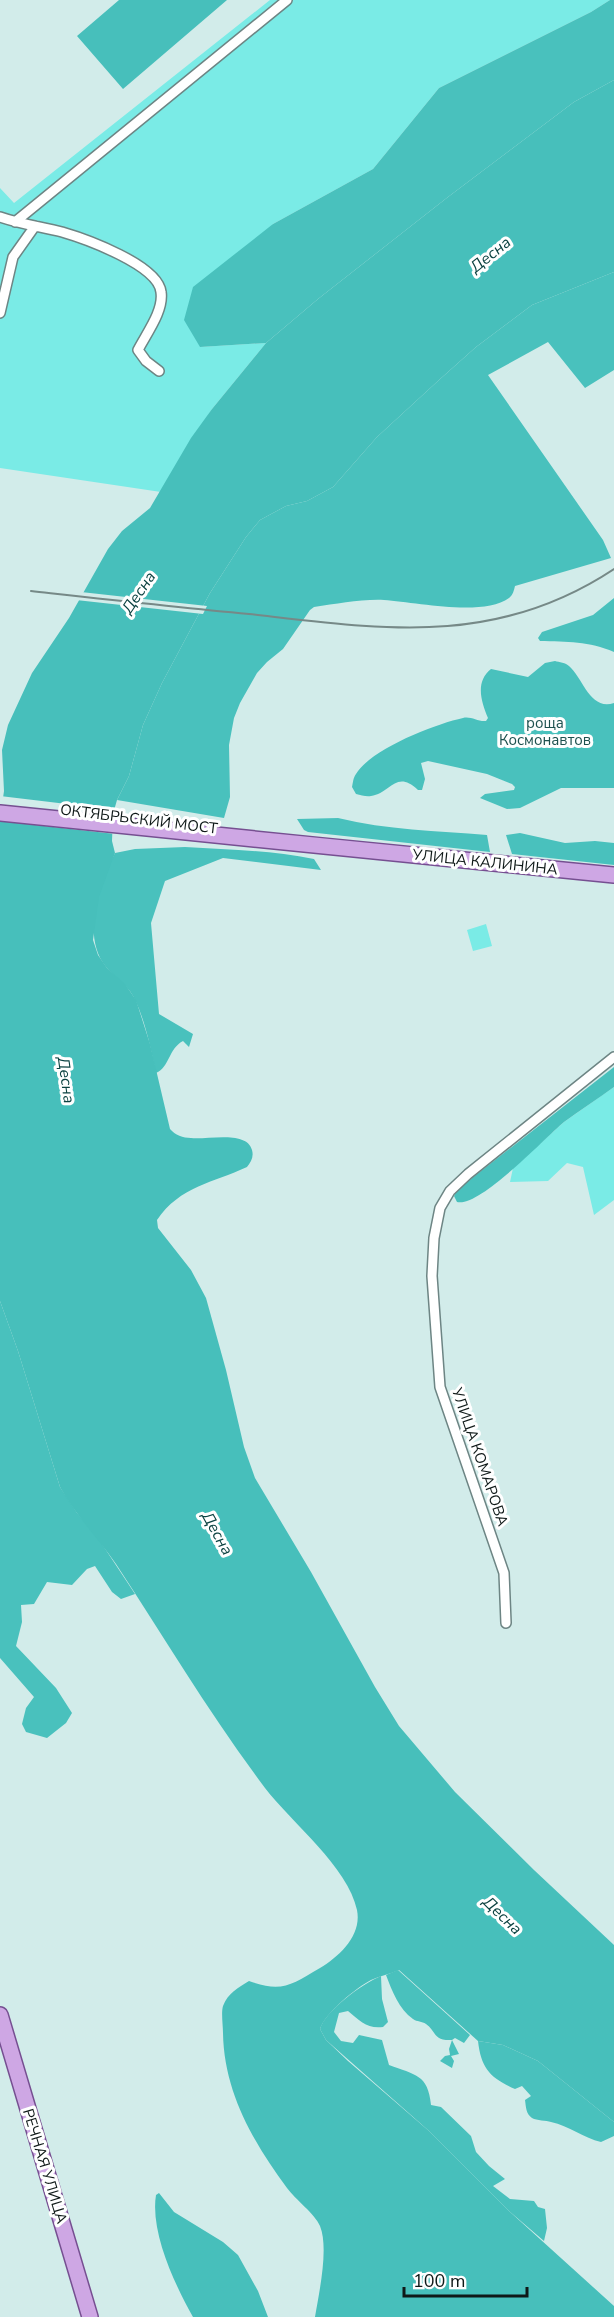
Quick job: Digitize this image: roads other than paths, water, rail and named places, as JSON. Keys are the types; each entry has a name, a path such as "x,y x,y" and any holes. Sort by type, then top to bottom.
{"main road":[{"name":"ОКТЯБРЬСКИЙ МОСТ","path":"0,803 278,839"},
{"name":"ОКТЯБРЬСКИЙ МОСТ","path":"0,813 278,839"},
{"name":"УЛИЦА КАЛИНИНА","path":"278,839 614,875"},
{"name":"РЕЧНАЯ УЛИЦА","path":"0,2015 90,2317"}],"street":[{"path":"15,222 287,0"},
{"path":"0,217 91,241 135,264 153,277 162,290 161,306 138,350 146,361 159,371"},
{"path":"0,313 13,257 35,226"},
{"name":"УЛИЦА КОМАРОВА","path":"506,1623 504,1572 440,1387 432,1276 434,1238 440,1208 450,1191 468,1173 614,1057"}],"water":[{"path":"119,0 227,0 123,89 77,36"},
{"name":"Десна","path":"614,80 614,272 532,305 476,347 439,380 377,437 333,487 307,501 286,506 260,520 246,537 210,593 162,683 143,725 129,776 113,814 112,841 115,853 99,897 93,940 98,955 107,968 125,984 136,1000 150,1044 170,1129 185,1137 225,1137 242,1140 249,1144 252,1150 252,1159 247,1167 187,1193 166,1209 157,1220 158,1228 191,1270 206,1298 244,1447 255,1478 399,1726 455,1792 614,1945 614,2122 538,2061 503,2045 478,2041 399,1970 371,1980 357,1989 334,2009 320,2029 326,2040 348,2061 429,2131 509,2211 614,2306 614,2317 315,2317 321,2283 323,2235 314,2217 291,2192 263,2153 243,2115 229,2076 222,2009 231,1994 249,1981 278,1987 293,1983 328,1963 342,1951 353,1936 358,1919 357,1910 352,1894 343,1878 318,1846 276,1802 245,1761 116,1564 60,1487 0,1301 0,819 4,791 2,750 8,725 32,673 69,618 108,549 122,531 150,508 191,438 266,343 448,197 574,102"},
{"path":"159,2193 174,2212 223,2242 238,2255 258,2291 268,2317 193,2317 172,2274 160,2241 155,2210 156,2195"}],"railway":[{"path":"31,591 345,624 437,627 481,622 525,611 570,594 614,569"}],"park label":[{"name":"роща Космонавтов","path":"545,732"}]}
